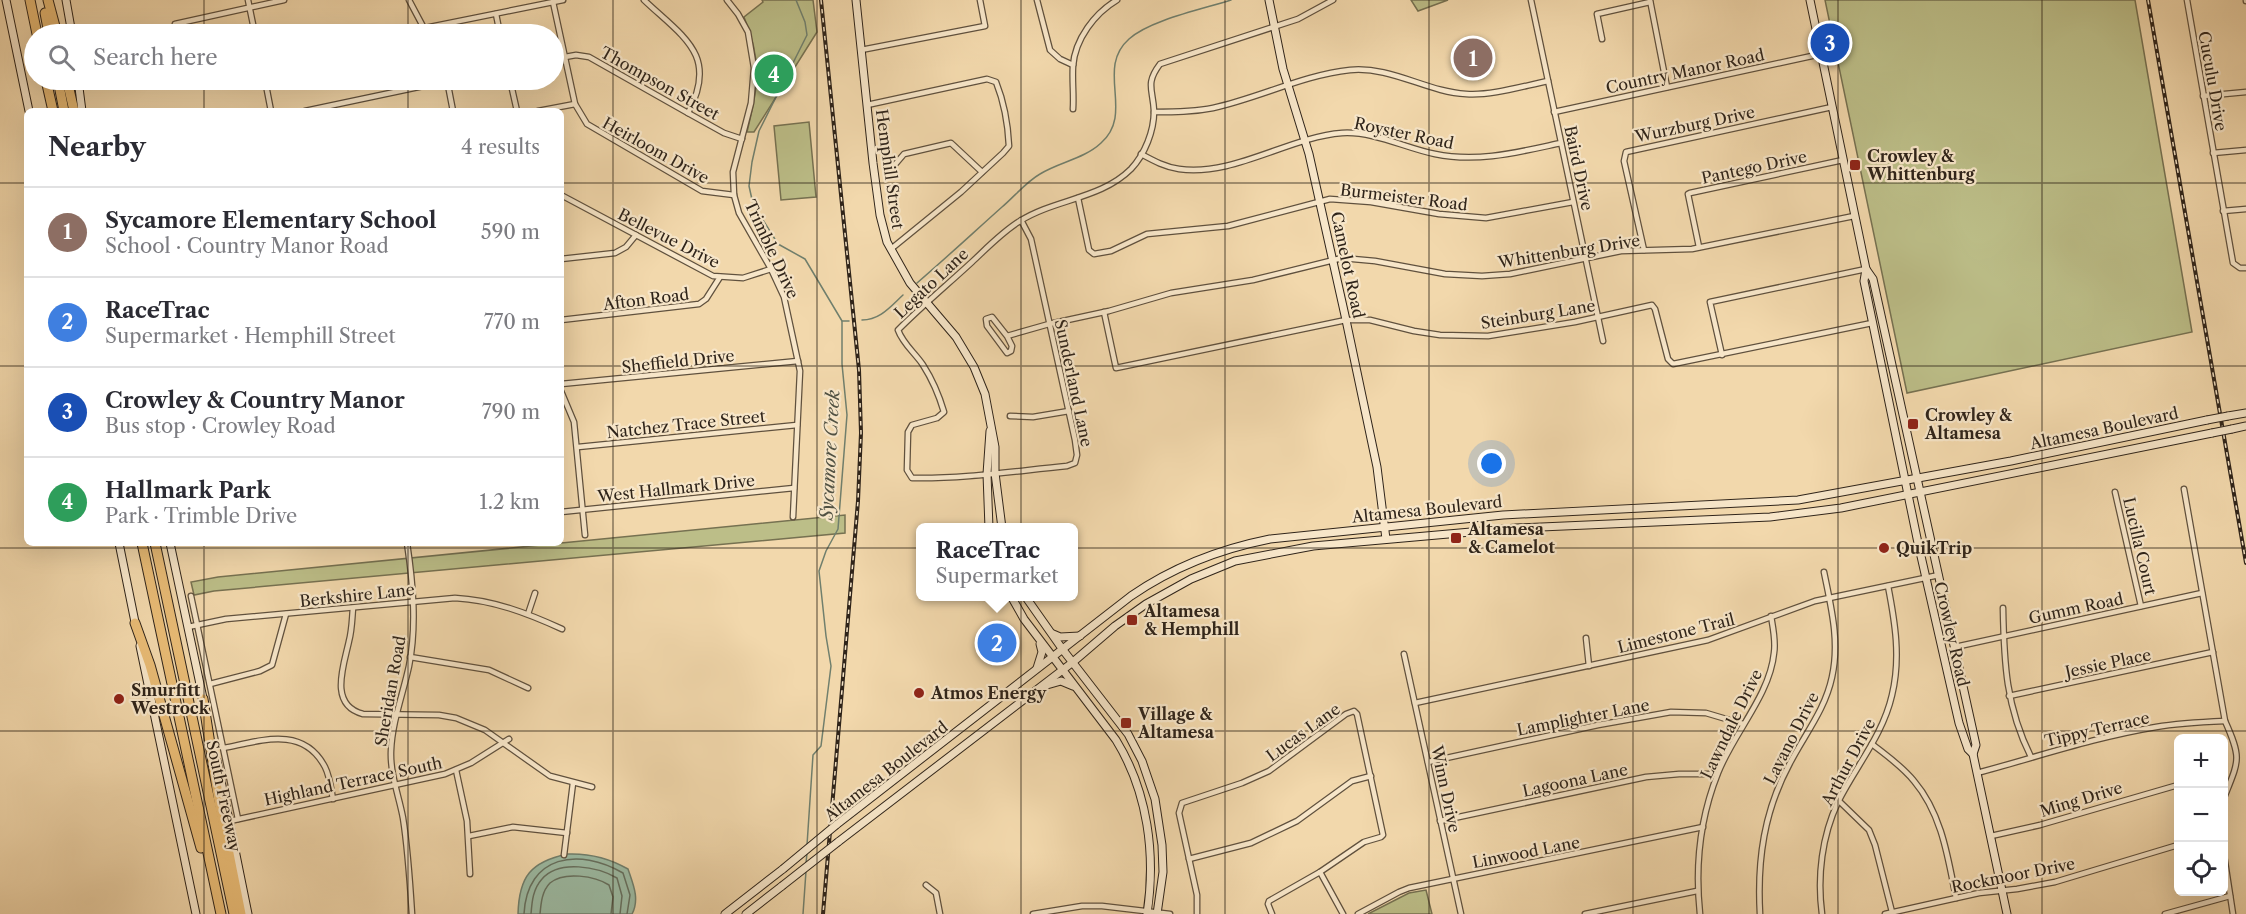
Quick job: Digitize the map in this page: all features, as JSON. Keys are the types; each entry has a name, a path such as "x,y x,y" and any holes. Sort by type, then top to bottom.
{"highway":[{"path":"30,0 35,24"},
{"path":"43,0 48,24"},
{"path":"48,0 54,24"},
{"path":"46,90 47,108"},
{"path":"48,90 51,108"},
{"path":"60,90 63,108"},
{"path":"69,90 73,108"},
{"name":"South Freeway","path":"143,546 220,914"},
{"name":"South Freeway","path":"155,546 234,914"},
{"path":"135,623 150,665 220,914"},
{"path":"203,699 220,808 242,914"}],"main road":[{"path":"6,0 24,87"},
{"path":"66,0 70,24"},
{"name":"Hemphill Street","path":"856,0 880,215 891,249 910,283 956,337 975,367 985,394 995,447 991,473 989,523"},
{"name":"Camelot Road","path":"1269,0 1287,85 1305,141 1346,320 1377,466 1386,539"},
{"name":"Crowley Road","path":"1810,0 1866,269 1864,281 1905,481 1959,723 1968,749 1973,754"},
{"path":"25,90 28,108"},
{"path":"79,90 82,108"},
{"name":"Crowley Road","path":"1866,269 1873,279 1955,647 1976,745 1973,754 2007,914"},
{"path":"1872,323 1886,338"},
{"name":"Altamesa Boulevard","path":"725,914 1141,590 1173,571 1218,552 1270,539 1503,514 1795,500 1905,481 2246,413"},
{"name":"Altamesa Boulevard","path":"746,914 1073,662 1115,626 1146,604 1191,579 1235,561 1280,551 1516,528 1796,514 2021,473 2246,426"},
{"path":"2021,473 2022,458"},
{"name":"Hemphill Street","path":"991,473 1001,523"},
{"path":"1795,500 1796,514"},
{"path":"1601,509 1602,524"},
{"path":"120,546 196,914"},
{"name":"South Freeway","path":"171,546 249,914"},
{"path":"1014,601 1039,639 1116,740 1129,762 1140,796 1150,844 1150,888 1147,913"},
{"path":"1028,601 1128,734 1145,771 1155,799 1162,845 1163,872 1157,914"},
{"path":"1051,633 1060,637 1082,635"},
{"path":"1035,672 1042,652 1039,639"},
{"path":"1041,686 1061,681 1076,688"},
{"path":"973,720 982,731"},
{"path":"1133,775 1145,771"}],"street":[{"path":"248,0 253,24"},
{"path":"175,24 284,0"},
{"path":"409,0 421,24"},
{"path":"447,24 563,0"},
{"path":"644,0 687,40 695,53 700,69 699,88 688,113"},
{"name":"Trimble Drive","path":"727,0 748,32 754,55 754,86 733,172 734,195 739,213 784,297 798,361 800,387 793,517"},
{"path":"861,50 985,26 980,0"},
{"path":"1037,0 1050,50 1060,59 1073,65"},
{"path":"1073,109 1073,65 1083,34 1102,10 1117,0"},
{"path":"1275,27 1298,19 1333,0"},
{"name":"Baird Drive","path":"1531,0 1603,341"},
{"name":"Cuculu Drive","path":"2187,0 2233,263 2243,268"},
{"path":"1602,39 1597,14 1650,1 1667,87"},
{"name":"Heirloom Drive","path":"553,2 558,24"},
{"path":"496,14 498,24"},
{"name":"Legato Lane","path":"912,478 907,470 908,432 912,425 937,418 944,412 938,393 922,364 900,337 898,330 1021,220 1078,198 1120,178 1132,167 1150,135 1154,112 1150,82 1153,73 1164,61 1275,27"},
{"name":"Heirloom Drive","path":"564,52 575,104 582,118 593,129 708,193 734,195"},
{"name":"Country Manor Road","path":"1554,112 1821,54"},
{"name":"Thompson Street","path":"565,57 576,55 589,57 724,133 742,139"},
{"path":"1154,112 1179,112 1215,107 1287,85 1352,70 1392,74 1467,94 1548,81"},
{"path":"867,105 987,79 996,82 1000,91 1009,146 982,172 891,249"},
{"path":"267,90 270,108"},
{"path":"319,108 401,90"},
{"path":"449,90 452,108"},
{"path":"512,90 516,108"},
{"path":"2203,96 2246,92"},
{"path":"554,108 575,104"},
{"name":"Wurzburg Drive","path":"1644,250 1624,160 1626,152 1832,107"},
{"name":"Royster Road","path":"1141,154 1164,166 1178,169 1205,169 1227,165 1305,141 1340,133 1359,134 1437,154 1475,158 1504,155 1561,143"},
{"path":"892,168 904,154 951,143 982,172"},
{"path":"2213,153 2246,150"},
{"name":"Pantego Drive","path":"1699,248 1688,194 1842,160"},
{"name":"Bellevue Drive","path":"564,197 704,272 720,277 743,278 771,269"},
{"name":"Burmeister Road","path":"1078,198 1089,250 1094,254 1111,251 1147,234 1208,230 1320,202 1342,199 1371,201 1439,214 1486,218 1574,202"},
{"path":"2223,211 2246,209"},
{"name":"Whittenburg Drive","path":"1007,336 1171,293 1243,282 1332,260 1352,258 1445,274 1482,276 1510,274 1621,251 1699,248 1854,216"},
{"name":"Sunderland Lane","path":"912,478 938,478 1067,466 1075,463 1077,455 1069,411 1031,239 1021,220"},
{"path":"564,259 615,253 626,246 636,235"},
{"path":"1722,355 1710,302 1866,269"},
{"name":"Afton Road","path":"564,320 692,306 706,299 720,277"},
{"name":"Steinburg Lane","path":"1104,312 1116,368 1346,320 1370,320 1414,331 1465,336 1512,333 1652,305 1671,364 1872,323"},
{"path":"992,316 1007,336 1012,346 1011,351 1007,353 987,326 986,319 992,316"},
{"name":"Sheffield Drive","path":"564,384 798,361"},
{"path":"564,398 574,422 578,447 585,535"},
{"path":"1010,416 1033,417 1069,411"},
{"name":"Natchez Trace Street","path":"578,447 797,426"},
{"name":"West Hallmark Drive","path":"564,512 794,488"},
{"path":"2184,489 2225,721 2237,759 2237,766 2228,782"},
{"name":"Lucilla Court","path":"2115,492 2141,606"},
{"name":"Sheridan Road","path":"407,546 412,602 410,657 397,714 391,767 409,859 412,914"},
{"name":"Lavano Drive","path":"1760,914 1759,864 1767,816 1785,771 1825,701 1832,676 1836,639 1824,572"},
{"name":"Limestone Trail","path":"1415,703 1708,640 1829,597 1939,575"},
{"name":"Arthur Drive","path":"1822,914 1820,870 1827,833 1839,801 1872,744 1892,697 1897,663 1897,630 1888,586"},
{"name":"Gumm Road","path":"1955,647 2202,592"},
{"path":"528,614 534,593"},
{"path":"191,596 238,819"},
{"name":"Berkshire Lane","path":"188,627 226,620 286,614 412,602 472,599 528,614 562,629"},
{"path":"353,608 350,639 341,670 340,683 346,705 356,712 439,715 456,718 485,730 544,773 592,787"},
{"path":"2003,608 2005,675 2013,717 2031,757"},
{"path":"210,684 260,671 272,664 286,614"},
{"name":"Lawndale Drive","path":"1700,914 1697,891 1703,827 1717,774 1766,685 1774,651 1771,616"},
{"path":"1586,638 1589,666"},
{"name":"Jessie Place","path":"2009,696 2213,652"},
{"path":"1404,654 1415,703"},
{"path":"410,657 489,670 528,688"},
{"name":"Winn Drive","path":"1415,703 1461,914"},
{"name":"Lucas Lane","path":"1197,914 1197,895 1179,813 1182,803 1242,783 1269,771 1354,711 1357,714 1383,835 1364,842 1320,872 1269,901 1272,914"},
{"name":"Lamplighter Lane","path":"1428,762 1598,725 1671,712 1706,712 1743,724"},
{"name":"Tippy Terrace","path":"1977,773 2080,743 2158,726 2225,721"},
{"path":"224,748 275,738 300,743 313,752 324,766 333,799"},
{"name":"Highland Terrace South","path":"230,820 425,780 456,770 509,739"},
{"path":"1872,744 1914,780 1933,810 1941,832 1956,898"},
{"path":"456,770 469,836 470,874"},
{"name":"Lagoona Lane","path":"1440,821 1646,777 1717,774"},
{"path":"1189,859 1251,843 1297,820 1352,781 1371,776"},
{"path":"564,855 573,783"},
{"name":"Ming Drive","path":"1991,836 2040,825 2174,786"},
{"path":"1839,801 1869,830 1893,912"},
{"path":"469,836 513,827 567,832"},
{"name":"Linwood Lane","path":"1358,914 1399,892 1703,827"},
{"name":"Rockmoor Drive","path":"1885,914 1956,898 2055,882 2174,846"},
{"path":"1320,872 1343,914"},
{"path":"2228,884 2233,914"},
{"path":"926,885 936,893 940,914"},
{"path":"1585,914 1697,891"},
{"path":"2165,914 2230,896"},
{"path":"1033,914 1082,906 1102,906 1170,914"}],"green space":[{"path":"762,0 813,0 817,32 754,132 747,132 757,74 754,48 744,17 763,2"},
{"path":"1411,0 1448,0 1418,11"},
{"path":"1825,0 2135,0 2192,332 1907,393"},
{"path":"809,122 816,197 781,200 774,126"},
{"path":"845,515 845,533 214,591 194,595 191,582 218,577 532,546 564,546 564,543"},
{"path":"1426,890 1432,914 1368,914 1409,893"}],"water":[{"path":"567,854 599,857 628,869 636,897 632,914 518,914 521,890 529,873 544,861"}],"waterway":[{"name":"Sycamore Creek","path":"796,0 805,22 807,35 759,131 749,186 753,204 778,244 805,259 842,321 842,364 847,415 838,529 826,551 819,571 831,666 821,746 813,755 807,845"},
{"path":"917,283 1035,177 1087,153 1101,143 1111,131 1115,118 1115,64 1119,51 1129,39 1138,32 1163,21 1231,0"},
{"path":"862,320 879,315 903,295"},
{"name":"Sycamore Creek","path":"842,321 849,321"},
{"name":"Sycamore Creek","path":"806,863 807,853"},
{"name":"Sycamore Creek","path":"803,914 806,871"}],"railway":[{"path":"821,0 859,370 861,433 858,501 823,914"},
{"path":"2148,0 2246,563"}],"place":[{"name":"Crowley & Country Manor","path":"1830,43"},
{"name":"Sycamore Elementary School","path":"1473,58"},
{"name":"Hallmark Park","path":"774,74"},
{"name":"Crowley & Whittenburg","path":"1855,165"},
{"name":"Crowley & Altamesa","path":"1913,424"},
{"name":"Altamesa & Camelot","path":"1456,538"},
{"name":"QuikTrip","path":"1884,548"},
{"name":"Altamesa & Hemphill","path":"1132,620"},
{"name":"RaceTrac","path":"997,643"},
{"name":"Atmos Energy","path":"919,693"},
{"name":"Smurfitt Westrock","path":"119,699"},
{"name":"Village & Altamesa","path":"1126,723"}]}
